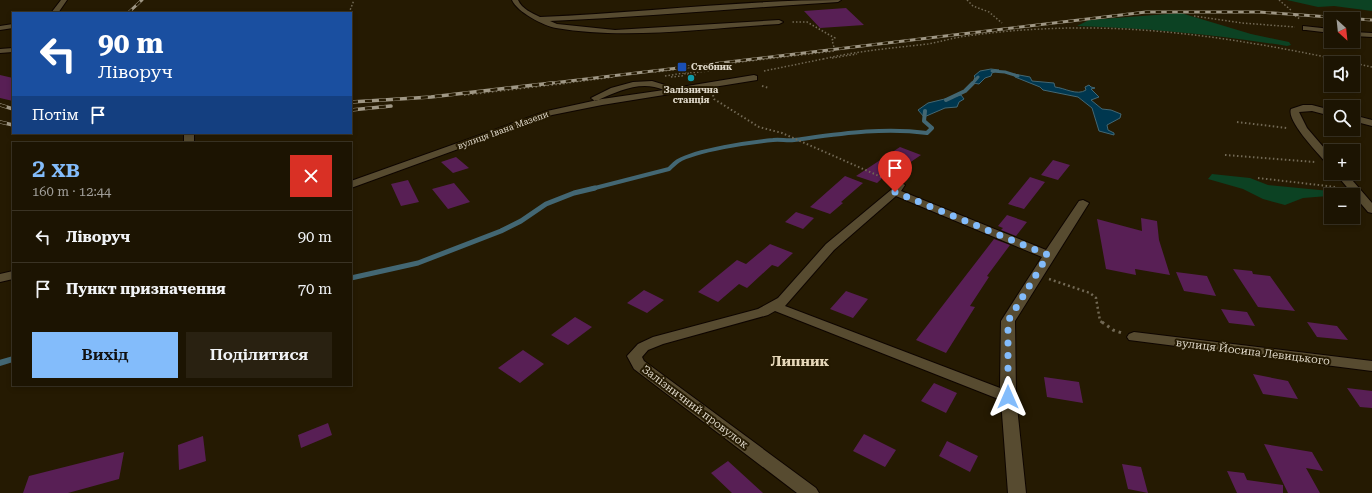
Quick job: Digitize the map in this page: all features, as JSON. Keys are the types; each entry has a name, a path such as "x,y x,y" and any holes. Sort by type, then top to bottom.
{"street":[{"path":"55,12 64,0"},
{"path":"515,0 517,5 527,13 556,26 616,32 779,22"},
{"path":"538,19 613,16 662,11 838,0"},
{"path":"0,28 12,26"},
{"path":"1306,28 1324,31"},
{"path":"1360,34 1372,35"},
{"path":"0,51 12,50"},
{"name":"вулиця Івана Мазепи","path":"352,186 530,118 578,106 712,84 756,75"},
{"path":"1324,111 1309,107 1300,108 1294,111 1295,115 1306,131 1324,153"},
{"path":"1360,120 1372,123"},
{"path":"1346,180 1353,188"},
{"path":"897,189 1048,255"},
{"name":"Залізничний провулок","path":"810,493 639,365 634,356 643,346 658,340 763,312 776,307 830,247 897,189"},
{"path":"1360,196 1372,210"},
{"path":"1016,493 1008,397 1008,321 1082,203"},
{"path":"0,278 12,275"},
{"path":"776,307 1008,397"},
{"name":"вулиця Йосипа Левицького","path":"1134,337 1372,366"}],"path":[{"path":"349,12 354,0"},
{"path":"967,0 972,6 990,12 994,20 1002,23"},
{"path":"1279,0 1292,11"},
{"path":"1194,16 1242,23 1306,28"},
{"path":"779,22 809,22 819,30 832,34 835,38 832,42 835,51"},
{"path":"756,75 840,54 927,44 966,37 1041,29 1088,29 1150,32 1219,38 1272,46 1372,67"},
{"path":"823,59 857,54"},
{"path":"683,69 687,74"},
{"path":"673,76 682,76 716,70"},
{"path":"712,84 714,99 759,127 793,137 897,189"},
{"path":"1237,122 1306,131"},
{"path":"1225,155 1317,162"},
{"path":"1258,178 1345,188"},
{"path":"1036,275 1090,293 1096,298 1100,321 1113,330 1134,337"}],"green space":[{"path":"1287,0 1372,0 1372,11 1334,6 1318,7"},
{"path":"1181,13 1251,34 1289,42 1291,45 1287,46 1130,28 1077,26 1089,20"},
{"path":"1212,174 1250,178 1268,185 1324,190 1324,196 1303,198 1285,205 1263,199 1243,189 1208,179"}],"water":[{"path":"991,69 999,70 992,73 991,76 985,78 979,84 973,83 974,76 980,71"},
{"path":"1014,74 1030,77 1032,81 1054,83 1055,87 1075,92 1082,92 1086,90 1085,87 1089,85 1095,88 1091,89 1099,97 1091,100 1102,109 1111,110 1121,114 1120,118 1107,125 1108,130 1114,133 1114,135 1099,131 1092,108 1078,97 1043,90 1040,87 1015,77"},
{"path":"961,95 964,99 959,102 957,107 945,108 924,117 918,110 928,103"}],"building":[{"path":"846,8 864,25 820,28 804,11"},
{"path":"0,75 12,78 12,101 0,98"},
{"path":"900,147 921,155 893,174 889,172 877,183 856,176"},
{"path":"456,157 469,168 453,173 441,162"},
{"path":"1053,160 1070,165 1058,180 1041,175"},
{"path":"845,176 863,183 841,202 843,203 830,214 810,207"},
{"path":"1030,177 1045,182 1024,209 1008,204"},
{"path":"408,180 419,202 401,206 391,184"},
{"path":"454,183 470,202 448,209 432,189"},
{"path":"796,212 814,218 803,229 785,222"},
{"path":"1007,215 1027,222 1016,236 1001,230 1003,228 998,226"},
{"path":"1141,218 1157,221 1159,240 1170,275 1135,269 1136,275 1106,269 1097,219 1142,231"},
{"path":"994,239 1010,245 987,276 989,277 970,306 975,307 946,353 916,340"},
{"path":"770,244 793,253 778,267 772,265 747,288 739,284 718,302 698,292 737,260 746,264"},
{"path":"1233,269 1252,271 1253,274 1270,276 1295,311 1258,307"},
{"path":"1176,272 1207,276 1216,296 1184,291"},
{"path":"644,290 664,300 647,313 627,303"},
{"path":"846,291 868,299 853,318 830,309"},
{"path":"1221,309 1247,312 1255,326 1229,323"},
{"path":"575,317 592,327 568,345 551,335"},
{"path":"1307,322 1337,326 1348,340 1317,337"},
{"path":"523,350 544,364 520,383 498,368"},
{"path":"1253,374 1288,381 1298,399 1263,394"},
{"path":"1044,377 1079,382 1083,403 1047,397"},
{"path":"934,383 957,393 946,413 921,401"},
{"path":"1347,388 1372,391 1372,408 1360,407"},
{"path":"328,423 332,435 301,448 298,435"},
{"path":"864,434 896,450 885,467 853,451"},
{"path":"203,436 206,461 179,470 178,445"},
{"path":"947,441 978,456 970,472 939,456"},
{"path":"1264,444 1312,452 1323,471 1306,468 1320,493 1288,493"},
{"path":"124,452 119,479 68,493 23,493 29,476"},
{"path":"728,461 763,493 732,493 711,473"},
{"path":"1122,464 1141,467 1148,493 1128,489"},
{"path":"1227,471 1244,473 1247,480 1283,485 1283,493 1237,493"}],"waterway":[{"path":"992,71 1005,72 1018,76"},
{"path":"972,84 978,77"},
{"path":"946,100 965,91 972,84"},
{"path":"594,188 669,169 678,161 697,153 738,145 763,141 794,140 860,132 910,131 927,133 932,128 924,121 925,111"},
{"path":"352,278 418,263 501,231 521,221 546,204 574,193 594,188"},
{"path":"0,363 12,359"}],"railway":[{"path":"129,12 142,0"},
{"path":"544,84 1146,12 1259,12 1372,20"},
{"path":"352,102 431,97 552,83"},
{"path":"0,105 12,109"},
{"path":"352,110 391,106"},
{"path":"0,122 12,125"}],"place":[{"name":"Стебник","path":"682,67"},
{"name":"Залізнична станція","path":"691,78"}],"district":[{"name":"Липник","path":"800,361"}],"route":[{"path":"895,192 1048,255 1008,321 1008,397"}]}
